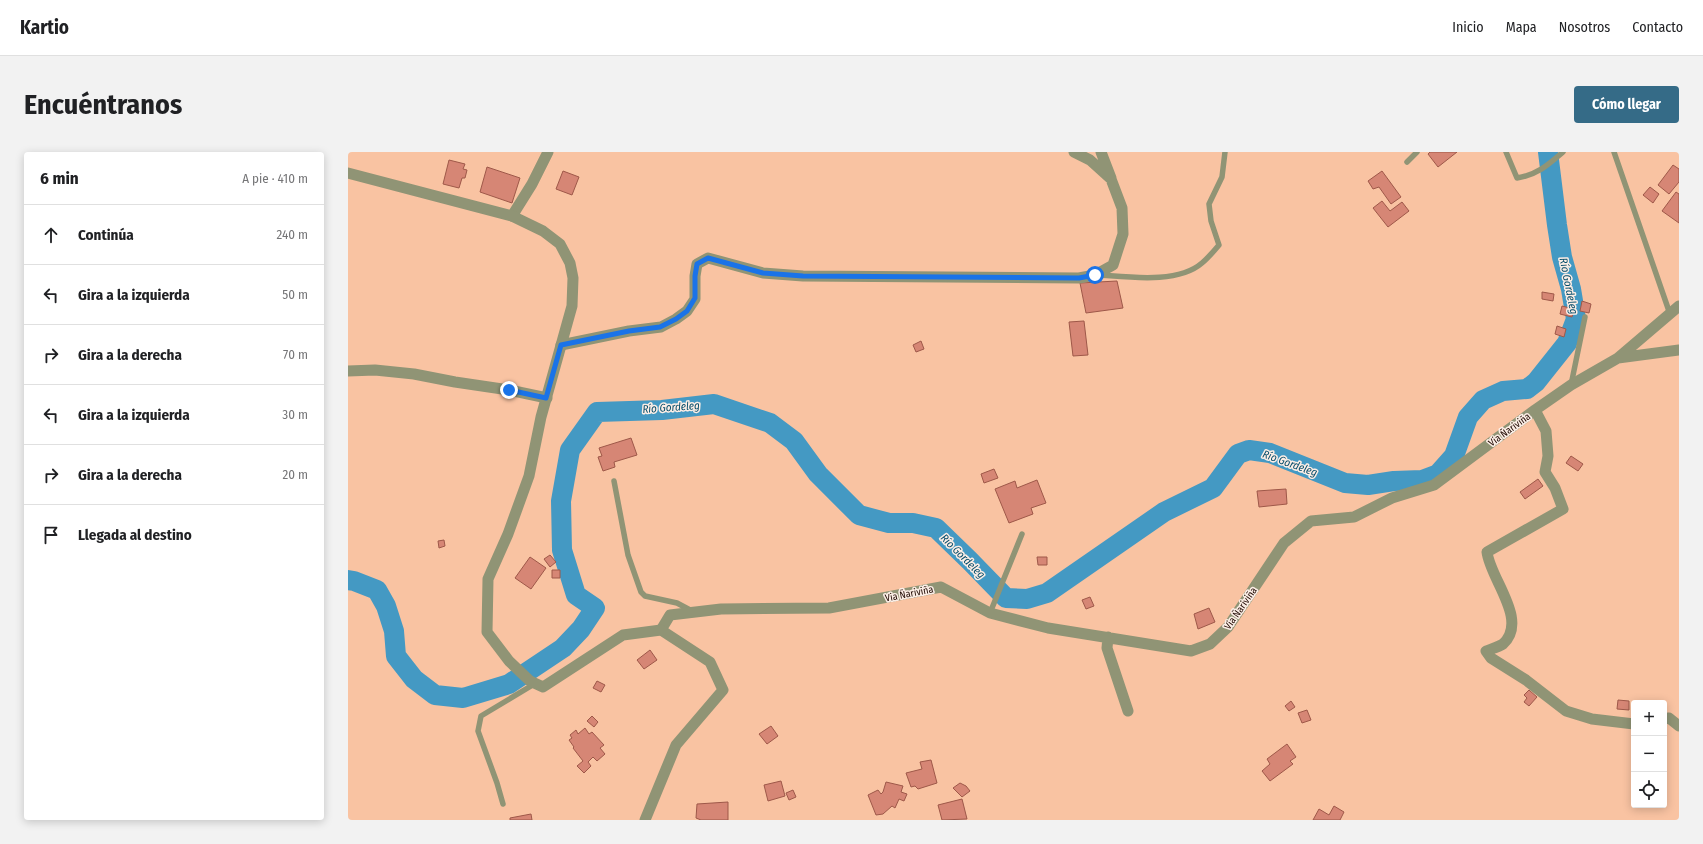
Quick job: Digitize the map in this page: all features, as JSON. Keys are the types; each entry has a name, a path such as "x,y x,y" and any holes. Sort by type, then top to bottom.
{"street":[{"path":"512,216 532,184 548,152"},
{"path":"1074,152 1090,160 1111,179"},
{"path":"561,345 629,331 660,327 676,319 687,311 695,298 697,264 708,258 763,273 795,275 1079,278 1095,275 1113,264 1123,234 1122,208 1101,152"},
{"path":"348,173 512,216 543,231 560,244 570,263 573,278 572,306 546,398 529,476 508,534 488,579 487,632 509,661 533,682 543,687 623,635 661,630 710,662 723,690 676,745 645,820"},
{"name":"Via Ñariviña","path":"661,630 670,615 721,609 829,608 941,587 990,613 1048,628 1191,651 1210,644 1228,627 1284,543 1311,521 1354,517 1392,498 1434,484 1535,410 1571,386 1618,358 1675,310"},
{"path":"1618,358 1679,350"},
{"path":"348,370 375,370 414,374 509,390 546,398"},
{"path":"1535,410 1546,431 1548,456 1545,472 1555,488 1563,509 1487,552 1488,561 1510,609 1513,628 1503,644 1486,651 1491,658 1526,680 1566,711 1592,719 1631,724"},
{"path":"1108,637 1107,648 1128,711"},
{"path":"1667,718 1679,726"}],"lane":[{"path":"1095,275 1136,278 1181,275 1202,264 1219,244 1211,221 1209,204 1222,177 1225,152"},
{"path":"1407,162 1417,152"},
{"path":"1506,152 1517,178 1530,176 1551,163 1563,152"},
{"path":"1614,152 1675,310"},
{"path":"1571,386 1585,317"},
{"path":"614,481 628,555 641,592 645,596 676,602 694,612"},
{"path":"990,613 1022,534"},
{"path":"503,804 478,731 481,716 496,706 518,695 533,682"}],"building":[{"path":"1430,152 1457,152 1438,167 1428,154"},
{"path":"449,160 465,164 463,169 467,170 465,178 462,178 459,188 443,184"},
{"path":"1673,165 1679,169 1679,182 1669,194 1658,185"},
{"path":"487,167 520,178 512,203 480,192"},
{"path":"563,171 579,177 572,195 556,189"},
{"path":"1382,171 1401,197 1391,204 1379,187 1373,189 1368,181"},
{"path":"1650,187 1659,194 1653,203 1643,195"},
{"path":"1676,192 1679,194 1679,223 1662,211"},
{"path":"1382,201 1390,211 1402,202 1409,211 1388,227 1373,208"},
{"path":"1117,281 1123,308 1086,313 1080,283"},
{"path":"1542,292 1554,294 1553,301 1542,299"},
{"path":"1582,301 1591,304 1589,313 1580,311"},
{"path":"1562,306 1574,309 1572,317 1560,314"},
{"path":"1084,321 1088,355 1073,356 1069,322"},
{"path":"1557,326 1566,329 1564,337 1555,334"},
{"path":"921,341 924,349 916,352 913,345"},
{"path":"631,438 637,455 614,462 615,467 603,471 598,457 602,456 599,448"},
{"path":"1571,456 1583,464 1578,471 1566,463"},
{"path":"994,469 998,478 984,483 981,474"},
{"path":"1538,479 1543,486 1525,499 1520,492"},
{"path":"1037,480 1046,503 1031,508 1033,514 1009,523 995,489 1015,481 1017,488"},
{"path":"1286,489 1287,504 1259,507 1257,491"},
{"path":"444,540 445,546 439,548 438,541"},
{"path":"550,555 556,562 550,567 544,559"},
{"path":"530,557 546,568 531,589 515,578"},
{"path":"1037,557 1047,557 1047,565 1038,565"},
{"path":"552,570 560,570 560,578 552,578"},
{"path":"1090,597 1094,606 1086,609 1082,600"},
{"path":"1209,608 1215,622 1198,629 1194,614"},
{"path":"650,650 657,660 644,669 637,660"},
{"path":"597,681 605,685 601,692 593,688"},
{"path":"1529,690 1537,697 1529,706 1524,702 1527,698 1524,695"},
{"path":"1618,700 1629,701 1629,710 1617,709"},
{"path":"1291,701 1295,707 1289,711 1285,706"},
{"path":"1307,710 1311,720 1302,723 1298,713"},
{"path":"592,716 598,722 594,727 587,721"},
{"path":"771,726 778,736 767,744 759,734"},
{"path":"585,728 589,734 592,732 604,745 600,748 605,754 597,761 593,757 588,762 591,766 584,773 577,766 583,761 569,740 572,738 570,735 576,730 578,734"},
{"path":"1287,744 1296,757 1290,761 1293,764 1270,781 1262,771 1270,764 1267,759"},
{"path":"931,760 937,783 918,789 915,786 911,787 906,773 922,769 920,762"},
{"path":"781,781 785,796 768,801 764,785"},
{"path":"886,782 903,786 901,792 907,794 904,801 899,799 895,808 892,806 883,814 876,815 868,795 878,790 881,794"},
{"path":"960,783 966,786 970,791 962,797 953,788"},
{"path":"793,790 796,797 789,800 786,793"},
{"path":"962,799 967,819 942,820 938,805"},
{"path":"728,802 728,820 701,820 696,818 697,804"},
{"path":"1334,806 1344,812 1340,820 1313,820 1319,809 1329,815"},
{"path":"531,814 532,820 510,820 510,818"}],"waterway":[{"name":"Río Gordeleg","path":"348,580 377,590 386,606 394,631 396,656 414,679 435,695 463,698 509,684 563,648 581,629 595,608 576,595 562,550 561,501 570,450 597,412 662,410 714,404 770,423 794,441 818,474 859,515 889,523 913,523 936,528 1006,598 1027,599 1047,593 1164,512 1213,488 1238,454 1249,450 1270,453 1345,483 1368,485 1394,481 1422,480 1438,474 1454,456 1468,417 1483,400 1503,391 1527,389 1536,382 1567,343 1576,319 1571,289 1562,257 1548,152"}],"route":[{"path":"509,390 546,398 561,345 629,331 660,327 676,319 687,311 695,298 694,287 697,264 708,258 763,273 803,276 971,276 1079,278 1095,275"}]}
